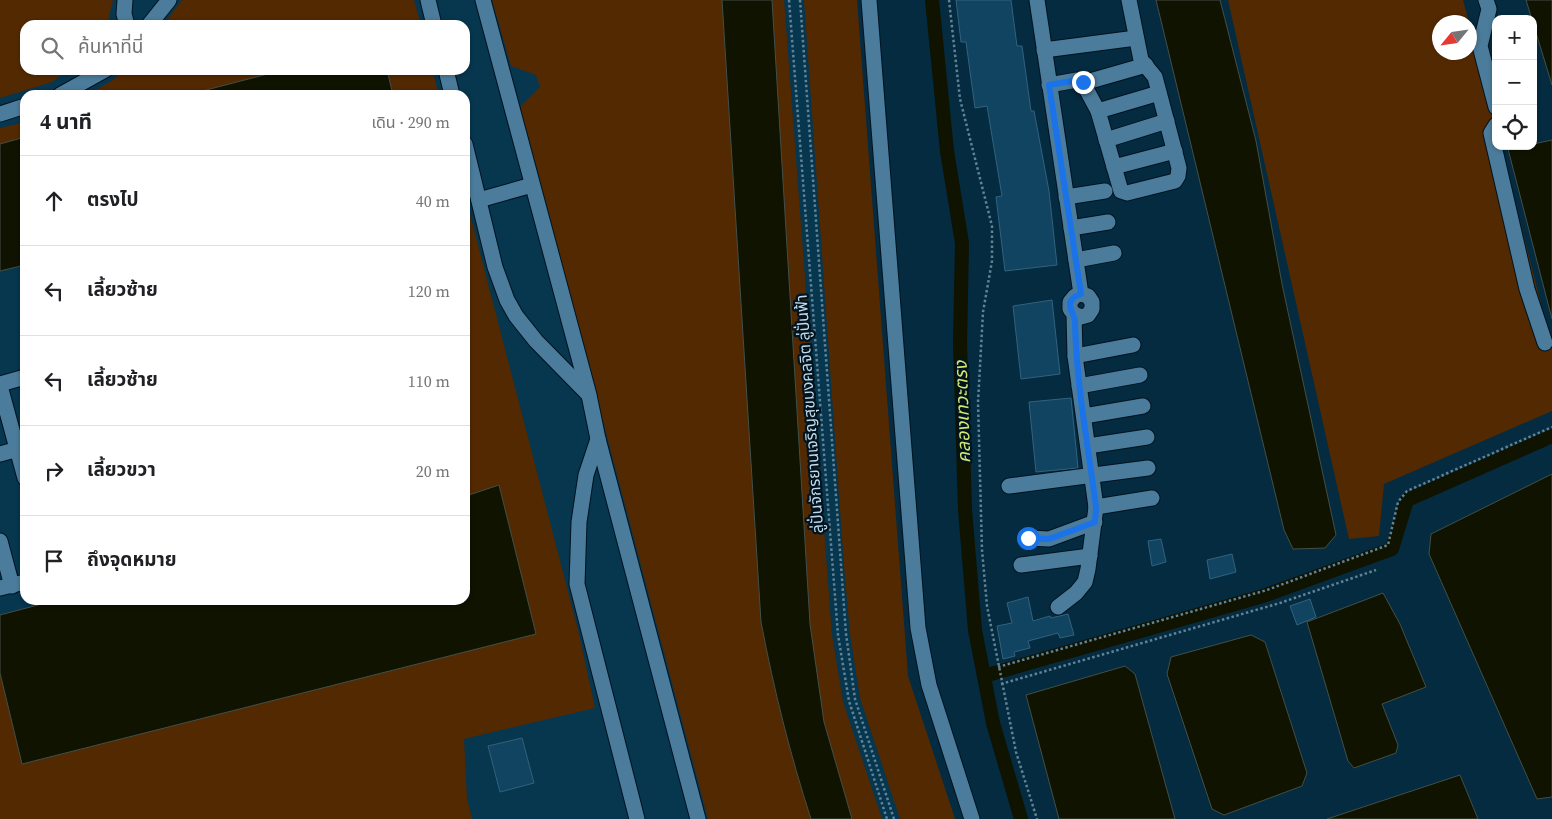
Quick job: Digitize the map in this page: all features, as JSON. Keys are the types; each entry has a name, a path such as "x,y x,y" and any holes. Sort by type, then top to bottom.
{"street":[{"path":"125,0 126,20"},
{"path":"153,20 170,0"},
{"path":"428,0 433,20"},
{"path":"483,0 589,395 598,440 698,819"},
{"path":"869,0 918,628 929,685 972,819"},
{"path":"1037,0 1081,294 1075,296 1070,302 1070,309 1074,314 1079,386 1092,476 1095,514 1090,556 1084,582 1076,593 1058,607"},
{"path":"1083,82 1098,111 1121,191 1127,193 1175,181 1179,168 1175,151 1155,77 1140,60 1129,0"},
{"path":"1487,5 1480,46 1495,105"},
{"path":"1044,50 1136,38"},
{"path":"1049,85 1077,80 1083,82 1146,65"},
{"path":"69,90 96,75"},
{"path":"447,75 451,90"},
{"path":"1098,111 1159,93"},
{"path":"0,114 20,108"},
{"path":"1106,140 1167,121"},
{"path":"1495,150 1526,289 1546,344"},
{"path":"1114,166 1175,151"},
{"path":"470,164 495,267 507,300 516,316 536,341 589,395"},
{"path":"479,200 532,185"},
{"path":"1066,197 1105,191"},
{"path":"1071,228 1108,222"},
{"path":"1076,260 1114,253"},
{"path":"1076,356 1133,345"},
{"path":"1079,386 1140,375"},
{"path":"20,379 0,385 20,442"},
{"path":"1084,416 1142,406"},
{"path":"1088,446 1147,438"},
{"path":"598,440 586,475 579,522 577,584 637,819"},
{"path":"0,454 20,449"},
{"path":"1009,486 1148,468"},
{"path":"1028,538 1049,539 1095,514 1152,498"},
{"path":"0,541 12,586"},
{"path":"1021,565 1090,556"}],"path":[{"name":"ลู่ปั่นจักรยานเจริญสุขมงคลจิต ลู่ปั่นฟ้า","path":"789,0 838,635 849,701 887,819"},
{"path":"800,0 846,634 855,699 894,819"},
{"path":"949,0 960,99 992,226 992,261 983,312 978,402 982,550 987,606 1016,752 1037,819"},
{"path":"998,667 1267,590 1388,545 1398,502 1407,490 1552,427"},
{"path":"1001,684 1280,603 1376,570"}],"shaded area":[{"path":"0,0 855,0 908,676 955,819 0,819"},
{"path":"0,0 113,0 108,20 20,20 20,75 61,75 52,82 20,90 20,92 0,98"},
{"path":"182,0 414,0 420,20 167,20"},
{"path":"492,0 722,0 761,622 783,722 811,819 708,819 520,107 540,87 536,75 511,66"},
{"path":"722,0 772,0 810,624 824,722 852,819 811,819 783,722 761,622"},
{"path":"772,0 784,0 832,635 843,702 882,819 852,819 824,722 810,624"},
{"path":"804,0 857,0 908,676 955,819 900,819 860,698 850,634 844,566"},
{"path":"1156,0 1220,0 1256,141 1282,284 1336,535 1325,548 1293,549 1284,530"},
{"path":"1228,0 1463,0 1467,15 1432,15 1432,60 1477,60 1477,52 1492,111 1492,150 1502,150 1552,347 1552,411 1384,484 1379,536 1349,539"},
{"path":"1526,0 1552,0 1552,85 1537,36 1537,15 1531,15"},
{"path":"118,75 264,75 206,90 96,90"},
{"path":"264,75 388,75 392,90 206,90"},
{"path":"388,75 433,75 438,90 392,90"},
{"path":"20,123 20,138 0,144 0,128"},
{"path":"20,138 20,266 0,271 0,144"},
{"path":"1552,140 1552,319 1508,150 1537,150 1537,143"},
{"path":"470,214 578,630 595,708 464,739 467,798 472,819 0,819 0,673 22,764 536,634 499,486 470,495"},
{"path":"1552,474 1552,797 1537,799 1429,554 1431,534"},
{"path":"499,485 536,634 22,764 0,673 0,615 38,605 470,605 470,495"},
{"path":"1383,593 1400,624 1426,687 1382,704 1398,745 1396,753 1354,768 1348,761 1307,622"},
{"path":"1251,635 1265,642 1307,773 1302,786 1224,815 1212,809 1167,674 1171,657"},
{"path":"1125,666 1135,674 1175,819 1059,819 1026,695"},
{"path":"1460,775 1478,819 1327,819"}],"building":[{"path":"956,0 1011,0 1017,46 1022,46 1031,111 1034,111 1049,191 1057,265 1005,271 996,197 1002,196 987,106 975,108 966,42 961,42"},
{"path":"1052,300 1060,374 1021,379 1013,306"},
{"path":"1071,398 1078,468 1036,472 1029,402"},
{"path":"1161,539 1166,562 1152,566 1148,541"},
{"path":"1232,554 1236,572 1210,579 1207,560"},
{"path":"1028,597 1033,621 1050,616 1051,618 1068,614 1074,635 1060,638 1058,633 1028,641 1030,648 1014,652 1015,656 1003,659 997,626 1012,623 1007,603"},
{"path":"1310,599 1316,617 1297,625 1290,606"},
{"path":"522,738 534,783 500,792 488,746"}],"waterway":[{"name":"คลองเทวะตรง","path":"932,0 947,151 962,243 960,344 965,510 975,630 993,723 1021,819"},
{"path":"984,676 1263,596 1392,549 1407,500 1552,436"}],"route":[{"path":"1028,538 1049,539 1095,522 1096,507 1076,356 1074,314 1070,309 1070,302 1075,296 1081,294 1049,85 1077,80 1083,82"}]}
